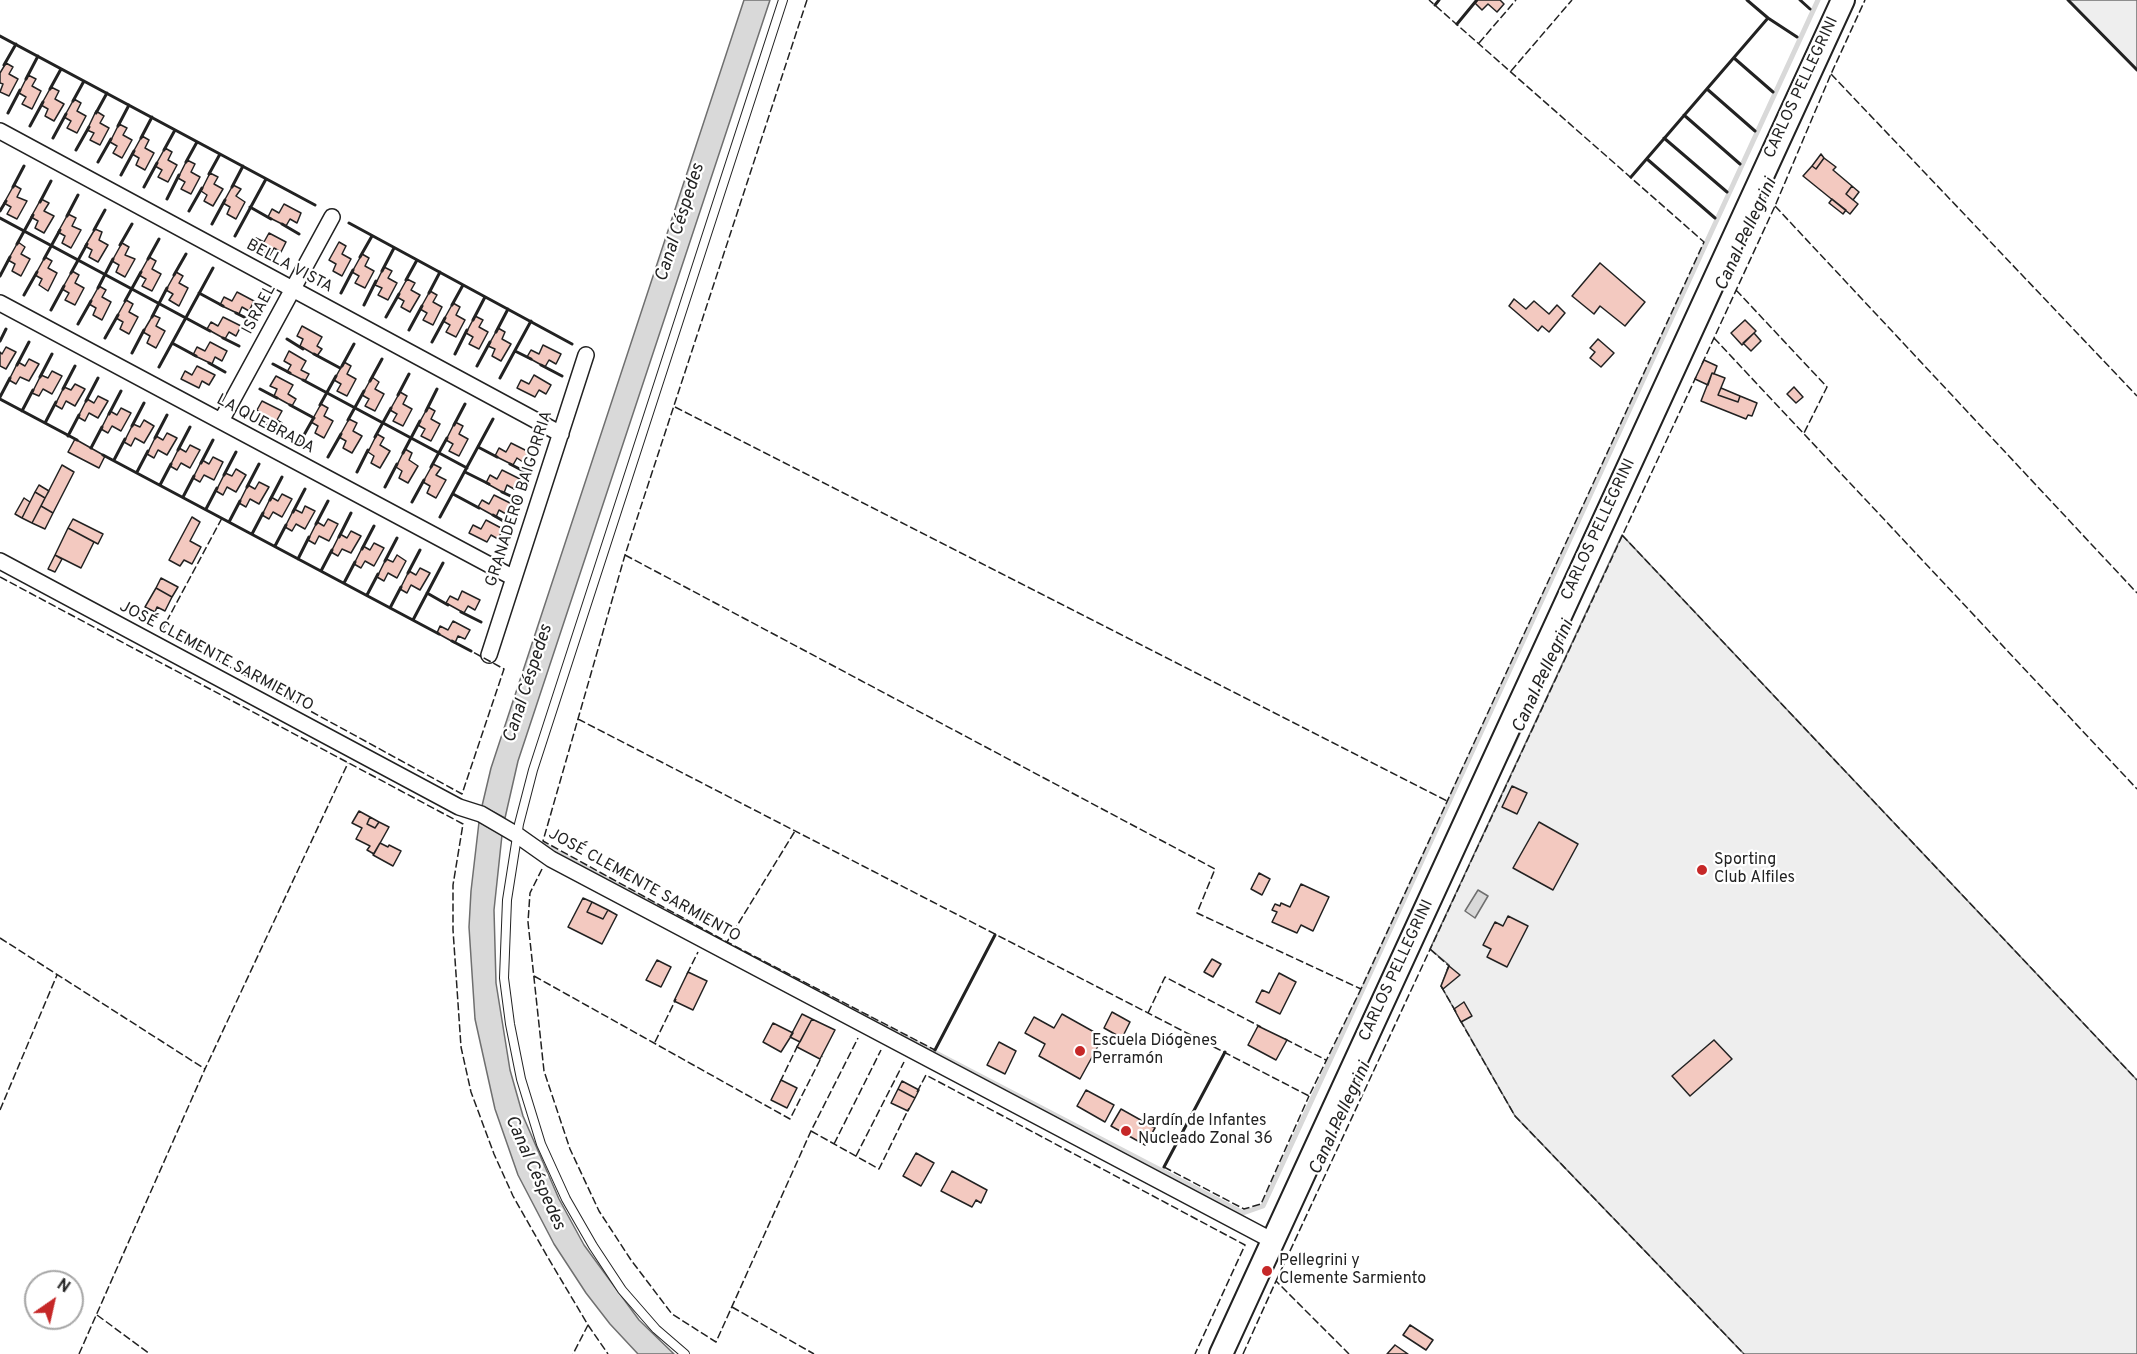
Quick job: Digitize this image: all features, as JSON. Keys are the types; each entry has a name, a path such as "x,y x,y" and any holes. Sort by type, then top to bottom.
{"main road":[{"name":"CARLOS PELLEGRINI","path":"1221,1354 1843,0"}],"street":[{"name":"BELLA VISTA","path":"0,131 561,434"},
{"name":"ISRAEL","path":"221,422 332,217"},
{"name":"LA QUEBRADA","path":"0,303 514,578"},
{"name":"GRANADERO BAIGORRIA","path":"489,655 586,356"},
{"name":"JOSÉ CLEMENTE SARMIENTO","path":"0,561 459,807 481,814 551,858 611,891 1273,1241"}],"lane":[{"path":"685,1354 656,1329 622,1290 592,1246 566,1199 541,1144 521,1079 504,978 510,831 533,770 783,0"}],"shaded area":[{"path":"2068,0 2137,0 2137,70"},
{"name":"Sporting Club Alfiles","path":"1622,535 2137,1080 2137,1354 1744,1354 1515,1116 1441,986 1449,965 1430,949"}],"water":[{"name":"Canal Céspedes","path":"744,0 770,0 518,761 505,818 482,806 491,768"},
{"name":"Canal Céspedes","path":"479,822 502,835 494,910 496,983 510,1070 523,1116 559,1199 584,1245 639,1320 674,1354 638,1354 610,1324 586,1293 554,1244 518,1175 495,1109 475,1019 469,927"},
{"path":"1478,890 1488,896 1475,918 1465,911"}],"building":[{"path":"1478,0 1500,0 1504,4 1497,12 1488,4 1482,10 1475,3"},
{"path":"6,63 13,67 9,74 18,79 9,96 0,92 3,84 0,83 0,73"},
{"path":"28,75 36,79 32,86 41,91 32,109 22,104 26,97 19,93"},
{"path":"51,87 59,91 55,99 64,104 54,121 45,116 48,109 41,105"},
{"path":"74,99 81,103 77,111 86,116 77,133 67,128 71,121 64,117"},
{"path":"96,111 104,116 100,123 109,128 100,145 90,140 94,133 87,130"},
{"path":"119,124 127,128 123,135 132,140 122,158 113,153 117,146 110,142"},
{"path":"142,136 149,140 145,148 154,153 145,170 136,165 139,158 132,154"},
{"path":"165,148 172,152 168,160 177,165 168,182 158,177 162,170 155,166"},
{"path":"1821,154 1824,158 1816,169 1812,166"},
{"path":"1824,158 1836,167 1833,170 1852,186 1846,194 1858,204 1850,214 1803,176 1812,166 1816,169"},
{"path":"187,160 195,164 191,172 200,177 191,194 181,189 185,182 178,178"},
{"path":"210,173 218,177 214,184 223,189 213,206 204,201 207,195 201,191"},
{"path":"14,185 21,189 17,197 27,201 17,219 7,214 11,207 4,203"},
{"path":"233,185 241,189 236,196 245,202 236,219 227,214 230,207 223,203"},
{"path":"1852,186 1859,192 1853,200 1846,194"},
{"path":"41,199 49,203 44,211 54,216 44,233 35,228 38,221 31,217"},
{"path":"1832,199 1846,210 1843,214 1829,203"},
{"path":"284,204 301,213 297,223 290,219 286,226 268,217 272,209 279,213"},
{"path":"68,214 76,218 72,226 81,230 71,248 62,243 65,236 58,232"},
{"path":"95,229 102,232 99,240 108,245 98,262 89,257 92,250 85,246"},
{"path":"269,233 286,242 281,252 274,248 270,255 252,245 256,238 264,242"},
{"path":"18,242 25,247 21,254 30,259 21,276 12,271 15,264 8,260"},
{"path":"339,242 346,246 342,254 351,259 342,276 333,271 336,264 329,260"},
{"path":"122,243 129,247 125,255 135,259 125,277 116,272 119,265 112,261"},
{"path":"362,254 369,258 365,266 374,271 365,288 355,283 359,276 352,272"},
{"path":"45,257 52,261 48,268 57,273 48,291 39,285 42,279 35,275"},
{"path":"149,257 156,261 152,269 161,274 152,291 142,286 146,279 139,275"},
{"path":"1600,263 1645,302 1625,326 1600,306 1594,314 1572,296"},
{"path":"384,267 392,271 388,278 397,283 388,300 378,295 382,288 375,285"},
{"path":"72,271 79,275 75,283 84,288 75,305 65,300 69,293 62,289"},
{"path":"176,272 183,276 179,283 188,288 179,306 169,300 173,294 166,290"},
{"path":"407,279 415,283 411,290 420,295 410,312 401,307 404,301 397,297"},
{"path":"99,286 106,290 102,297 111,302 102,320 93,315 96,308 89,304"},
{"path":"430,291 437,295 433,302 442,307 433,325 423,320 427,313 420,309"},
{"path":"237,292 254,301 249,311 242,307 239,314 220,305 224,297 232,301"},
{"path":"1514,299 1526,309 1534,301 1549,314 1557,305 1565,313 1549,332 1542,326 1538,331 1509,306"},
{"path":"126,300 133,304 129,312 138,317 129,334 120,329 123,322 116,318"},
{"path":"453,303 460,307 456,315 465,320 456,337 446,332 450,325 443,321"},
{"path":"153,315 160,318 156,326 165,331 156,348 147,343 150,336 143,332"},
{"path":"475,316 483,320 479,327 488,332 479,349 469,344 473,337 466,333"},
{"path":"223,317 241,326 236,336 229,332 225,339 207,329 211,322 218,326"},
{"path":"1745,320 1756,331 1742,345 1731,333"},
{"path":"302,326 322,337 317,346 322,349 317,356 300,346 303,339 297,336"},
{"path":"498,328 505,332 502,339 511,344 501,361 492,356 495,349 488,346"},
{"path":"1754,333 1761,341 1751,351 1743,343"},
{"path":"1598,339 1614,353 1601,367 1590,358 1595,352 1590,348"},
{"path":"210,342 227,351 222,361 215,357 212,364 193,355 197,347 205,351"},
{"path":"543,345 561,354 556,364 549,360 545,367 527,357 531,350 539,354"},
{"path":"6,347 16,352 6,369 0,366 0,352 2,354"},
{"path":"289,351 306,361 301,370 309,374 305,381 287,372 291,365 284,361"},
{"path":"29,359 39,364 29,381 20,377 16,384 9,380 18,362 25,366"},
{"path":"1704,360 1717,366 1708,385 1695,379"},
{"path":"344,362 351,366 347,374 356,379 347,396 337,391 341,384 334,380"},
{"path":"197,366 215,375 209,385 202,381 199,388 181,379 185,371 192,375"},
{"path":"52,371 62,376 52,394 43,389 39,396 32,393 41,375 48,378"},
{"path":"1712,373 1725,378 1718,395 1738,402 1740,396 1757,403 1752,416 1748,415 1746,419 1701,401"},
{"path":"534,375 551,385 546,394 539,390 535,397 517,388 521,380 529,384"},
{"path":"276,376 293,385 288,394 296,399 292,406 274,396 277,389 270,386"},
{"path":"372,377 379,382 375,389 384,394 375,411 365,406 369,399 362,395"},
{"path":"75,384 85,389 75,406 66,401 62,409 55,405 64,387 71,390"},
{"path":"1794,387 1803,397 1796,403 1787,394"},
{"path":"1721,388 1740,396 1738,402 1718,395"},
{"path":"400,392 407,396 403,404 412,409 403,426 393,421 397,414 390,410"},
{"path":"98,396 108,401 98,418 89,413 85,421 78,417 87,399 94,403"},
{"path":"262,401 282,411 277,420 282,423 278,430 260,421 263,414 257,410"},
{"path":"321,404 328,408 324,416 333,421 324,438 315,433 318,426 311,422"},
{"path":"428,407 435,411 431,419 440,424 431,441 421,436 425,429 418,425"},
{"path":"121,408 131,413 121,431 112,426 108,433 101,429 110,411 117,415"},
{"path":"349,419 357,423 353,431 362,436 352,453 343,448 346,441 339,437"},
{"path":"144,420 154,426 144,443 135,438 131,446 124,442 133,424 140,427"},
{"path":"455,422 463,426 459,434 468,439 459,456 449,451 453,444 446,440"},
{"path":"167,433 177,438 167,455 158,450 154,458 147,454 156,436 163,440"},
{"path":"377,434 384,438 380,445 390,451 380,468 371,463 374,456 368,452"},
{"path":"75,439 105,456 99,468 68,452"},
{"path":"511,443 529,452 523,462 517,458 513,465 495,456 499,448 506,452"},
{"path":"190,445 200,450 190,468 181,463 177,470 170,466 179,448 186,452"},
{"path":"405,449 412,453 409,460 418,466 408,483 399,478 402,471 396,467"},
{"path":"213,457 223,462 214,480 204,475 200,482 193,478 202,460 209,464"},
{"path":"433,464 441,468 436,475 446,480 436,498 427,493 430,486 423,482"},
{"path":"62,465 74,472 53,513 41,506"},
{"path":"236,469 246,475 236,492 227,487 223,495 216,491 225,473 232,476"},
{"path":"502,470 520,479 514,489 507,485 504,493 486,483 490,475 497,479"},
{"path":"259,482 269,487 259,504 250,499 246,507 239,503 248,485 255,489"},
{"path":"39,485 49,491 45,498 35,492"},
{"path":"35,492 45,498 32,523 22,518"},
{"path":"282,494 292,499 282,517 273,512 269,519 262,515 271,497 278,501"},
{"path":"494,495 512,504 506,514 499,510 496,517 478,507 482,500 489,504"},
{"path":"24,498 30,502 22,518 15,514"},
{"path":"41,506 53,513 45,529 32,523"},
{"path":"305,506 315,511 305,529 296,524 292,531 285,527 294,509 302,513"},
{"path":"192,517 200,522 190,541 201,547 192,564 184,560 180,566 169,560"},
{"path":"73,519 103,534 98,544 68,528"},
{"path":"328,519 338,524 329,541 319,536 315,544 308,540 317,522 324,526"},
{"path":"486,520 503,529 498,539 491,535 487,542 469,533 473,525 481,529"},
{"path":"68,528 94,542 81,568 55,555"},
{"path":"351,531 361,536 351,553 342,549 338,556 331,552 340,534 347,538"},
{"path":"374,543 384,548 374,566 365,561 361,568 354,564 363,546 370,550"},
{"path":"55,555 62,559 55,572 48,569"},
{"path":"397,555 406,561 397,578 388,573 384,581 377,577 386,559 393,562"},
{"path":"420,568 430,573 420,590 411,585 407,593 400,589 409,571 416,575"},
{"path":"161,578 178,587 172,597 156,588"},
{"path":"156,588 172,597 165,611 157,607 155,612 145,607"},
{"path":"462,591 480,600 475,610 468,606 464,613 446,603 450,596 458,600"},
{"path":"453,621 470,630 465,639 458,636 455,643 437,633 440,626 448,630"},
{"path":"1512,786 1527,793 1517,814 1502,807"},
{"path":"359,811 370,817 367,824 375,828 379,822 389,827 374,854 367,850 370,846 356,839 362,828 352,823"},
{"path":"370,817 379,822 375,828 367,824"},
{"path":"1539,822 1578,844 1553,890 1513,868"},
{"path":"380,843 401,851 393,866 373,855"},
{"path":"1259,873 1270,879 1262,895 1251,889"},
{"path":"1301,884 1329,897 1313,931 1301,925 1297,933 1272,922 1277,912 1272,910 1275,904 1280,906 1281,903 1290,907"},
{"path":"583,898 592,902 587,912 603,919 608,910 617,915 602,944 568,927"},
{"path":"592,902 608,910 603,919 587,912"},
{"path":"1508,916 1528,926 1507,967 1487,957 1491,949 1483,945 1495,922 1503,926"},
{"path":"1212,959 1221,964 1213,977 1204,972"},
{"path":"657,960 671,967 661,987 646,980"},
{"path":"1449,966 1460,975 1443,989 1441,986"},
{"path":"688,972 707,981 693,1010 674,1001"},
{"path":"1279,973 1296,982 1280,1014 1256,1002 1262,990 1269,993"},
{"path":"1464,1002 1472,1016 1461,1022 1454,1009"},
{"path":"1112,1012 1130,1022 1122,1038 1104,1028"},
{"path":"802,1014 812,1019 800,1042 790,1037"},
{"path":"1062,1014 1103,1037 1080,1079 1039,1056 1045,1044 1025,1033 1034,1017 1054,1028"},
{"path":"812,1019 835,1030 820,1059 797,1047"},
{"path":"773,1023 793,1033 781,1052 763,1042"},
{"path":"1258,1026 1287,1040 1276,1060 1248,1045"},
{"path":"1714,1040 1732,1059 1690,1096 1672,1076"},
{"path":"999,1042 1016,1051 1005,1074 987,1065"},
{"path":"781,1080 797,1088 787,1108 771,1100"},
{"path":"902,1081 919,1090 915,1098 898,1089"},
{"path":"898,1089 915,1098 908,1111 891,1103"},
{"path":"1086,1090 1114,1105 1105,1122 1077,1106"},
{"path":"1121,1109 1155,1128 1145,1145 1111,1126"},
{"path":"916,1153 934,1163 921,1186 903,1176"},
{"path":"952,1171 987,1190 981,1203 976,1200 972,1207 941,1191"},
{"path":"1410,1325 1433,1340 1426,1350 1403,1335"},
{"path":"1395,1345 1408,1354 1387,1354"}],"waterway":[{"path":"767,965 1243,1213 1263,1206 1818,0"},
{"name":"Canal Pellegrini","path":"1509,754 1559,645"},
{"path":"542,844 698,928"}],"fence":[{"path":"807,0 625,555 543,841 727,942 935,1050"},
{"path":"625,555 1215,869 1197,913 1361,989 1704,242 1429,0"},
{"path":"1479,43 1516,0"},
{"path":"1511,71 1572,0"},
{"path":"1702,364 1775,206 1865,0"},
{"path":"1831,74 2137,396"},
{"path":"1775,206 2137,593"},
{"path":"1736,290 1827,387 1804,433"},
{"path":"1714,338 2137,789"},
{"path":"1276,1281 1696,377"},
{"path":"675,407 1447,801"},
{"path":"222,518 162,630 462,794 504,669 471,651"},
{"path":"1622,535 2137,1080"},
{"path":"0,577 463,824 453,885 453,930 461,1047 471,1092 494,1154 513,1196 588,1325 573,1354"},
{"path":"578,719 1309,1096 1361,989"},
{"path":"79,1354 205,1069 348,763"},
{"path":"727,942 795,831"},
{"path":"542,869 530,893 528,922 544,1071 570,1149 599,1211 631,1260 672,1314 716,1342 811,1131 858,1038"},
{"path":"0,938 205,1069"},
{"path":"1430,949 1449,966 1447,970"},
{"path":"687,974 698,952"},
{"path":"0,1110 57,975"},
{"path":"534,976 790,1119 822,1056"},
{"path":"1148,1013 1165,977 1261,1027"},
{"path":"1441,986 1456,1012"},
{"path":"655,1042 676,999"},
{"path":"1460,1020 1515,1116 1744,1354"},
{"path":"1285,1039 1326,1060"},
{"path":"780,1082 798,1045"},
{"path":"834,1144 881,1050"},
{"path":"856,1156 904,1062"},
{"path":"917,1092 926,1075 1245,1245 1195,1354"},
{"path":"1164,1167 1244,1209 1261,1204 1309,1096"},
{"path":"811,1131 879,1169 909,1108"},
{"path":"1243,1354 1276,1281 1349,1354"},
{"path":"732,1307 814,1354"},
{"path":"97,1315 150,1354"},
{"path":"588,1325 608,1354"}],"wall":[{"path":"1435,5 1439,0"},
{"path":"1631,177 1768,18 1747,0"},
{"path":"1800,0 1810,9"},
{"path":"2068,0 2137,70"},
{"path":"1457,24 1476,1"},
{"path":"1768,18 1797,37"},
{"path":"0,36 315,205"},
{"path":"4,65 16,44"},
{"path":"26,79 38,56"},
{"path":"1734,58 1773,92"},
{"path":"50,89 61,69"},
{"path":"73,101 84,81"},
{"path":"1707,89 1755,131"},
{"path":"8,113 20,90"},
{"path":"96,113 107,93"},
{"path":"30,126 43,102"},
{"path":"118,126 129,105"},
{"path":"53,138 66,114"},
{"path":"1684,115 1740,164"},
{"path":"141,138 152,117"},
{"path":"76,150 89,127"},
{"path":"164,150 175,130"},
{"path":"1664,138 1727,192"},
{"path":"98,162 111,139"},
{"path":"186,162 197,142"},
{"path":"121,175 134,151"},
{"path":"209,174 220,154"},
{"path":"1647,159 1715,218"},
{"path":"144,187 157,163"},
{"path":"13,187 24,166"},
{"path":"232,187 243,166"},
{"path":"167,199 179,175"},
{"path":"235,236 266,179"},
{"path":"40,202 51,181"},
{"path":"189,211 202,188"},
{"path":"67,216 78,195"},
{"path":"212,224 225,200"},
{"path":"0,211 6,201"},
{"path":"250,207 271,219"},
{"path":"94,230 105,210"},
{"path":"17,244 33,215"},
{"path":"0,218 210,331"},
{"path":"349,223 572,344"},
{"path":"120,245 132,224"},
{"path":"282,224 299,234"},
{"path":"44,259 60,230"},
{"path":"360,257 372,236"},
{"path":"148,259 159,239"},
{"path":"71,273 87,244"},
{"path":"382,271 394,248"},
{"path":"174,275 186,254"},
{"path":"0,276 10,257"},
{"path":"98,288 113,259"},
{"path":"406,280 417,260"},
{"path":"159,367 213,268"},
{"path":"341,293 353,270"},
{"path":"24,295 37,272"},
{"path":"125,301 141,272"},
{"path":"429,293 440,272"},
{"path":"364,305 376,281"},
{"path":"452,305 463,285"},
{"path":"51,310 64,286"},
{"path":"152,317 167,288"},
{"path":"199,293 223,306"},
{"path":"386,317 399,294"},
{"path":"473,320 485,297"},
{"path":"78,324 91,301"},
{"path":"409,330 422,306"},
{"path":"496,332 508,309"},
{"path":"236,313 252,321"},
{"path":"105,338 118,315"},
{"path":"432,342 445,318"},
{"path":"500,378 531,321"},
{"path":"0,341 6,329"},
{"path":"132,353 144,330"},
{"path":"455,354 467,330"},
{"path":"223,338 239,346"},
{"path":"287,339 303,349"},
{"path":"17,365 29,342"},
{"path":"477,366 490,342"},
{"path":"172,343 196,356"},
{"path":"342,366 354,344"},
{"path":"515,351 531,359"},
{"path":"40,377 52,354"},
{"path":"314,354 340,368"},
{"path":"370,381 382,359"},
{"path":"209,363 225,372"},
{"path":"273,364 290,373"},
{"path":"541,365 562,376"},
{"path":"63,389 75,366"},
{"path":"398,395 409,374"},
{"path":"320,405 336,376"},
{"path":"0,397 10,378"},
{"path":"86,401 98,378"},
{"path":"303,380 467,468"},
{"path":"260,389 277,398"},
{"path":"426,411 437,389"},
{"path":"22,411 33,390"},
{"path":"109,414 121,391"},
{"path":"348,420 364,391"},
{"path":"0,399 77,440"},
{"path":"45,423 56,402"},
{"path":"132,426 144,403"},
{"path":"454,425 465,404"},
{"path":"290,405 314,418"},
{"path":"375,437 391,408"},
{"path":"68,436 79,415"},
{"path":"155,438 167,415"},
{"path":"300,442 313,419"},
{"path":"440,517 493,419"},
{"path":"403,453 420,421"},
{"path":"91,448 102,427"},
{"path":"178,450 190,427"},
{"path":"328,457 341,434"},
{"path":"431,467 447,438"},
{"path":"114,460 125,439"},
{"path":"201,463 213,440"},
{"path":"478,447 497,457"},
{"path":"357,472 368,450"},
{"path":"137,472 148,451"},
{"path":"224,475 236,452"},
{"path":"103,455 439,634"},
{"path":"160,485 171,464"},
{"path":"247,487 259,464"},
{"path":"385,487 397,464"},
{"path":"510,464 529,474"},
{"path":"465,472 489,484"},
{"path":"183,497 194,476"},
{"path":"270,500 282,477"},
{"path":"412,502 424,480"},
{"path":"206,509 217,488"},
{"path":"293,512 305,489"},
{"path":"502,492 521,501"},
{"path":"453,494 479,508"},
{"path":"229,522 240,501"},
{"path":"316,524 328,501"},
{"path":"252,534 263,513"},
{"path":"339,537 351,513"},
{"path":"493,515 512,526"},
{"path":"275,546 286,525"},
{"path":"362,549 374,526"},
{"path":"298,559 309,537"},
{"path":"385,561 397,538"},
{"path":"321,571 332,550"},
{"path":"408,573 420,550"},
{"path":"344,583 355,562"},
{"path":"413,620 443,563"},
{"path":"367,595 378,574"},
{"path":"390,608 401,587"},
{"path":"427,593 448,605"},
{"path":"461,612 481,622"},
{"path":"452,641 471,651"},
{"path":"935,1050 995,935"},
{"path":"1164,1167 1225,1052"}],"place":[{"name":"Sporting Club Alfiles","path":"1702,870"},
{"name":"Escuela Diógenes Perramón","path":"1080,1051"},
{"name":"Jardín de Infantes Nucleado Zonal 36","path":"1126,1131"},
{"name":"Pellegrini y Clemente Sarmiento","path":"1267,1271"}]}
